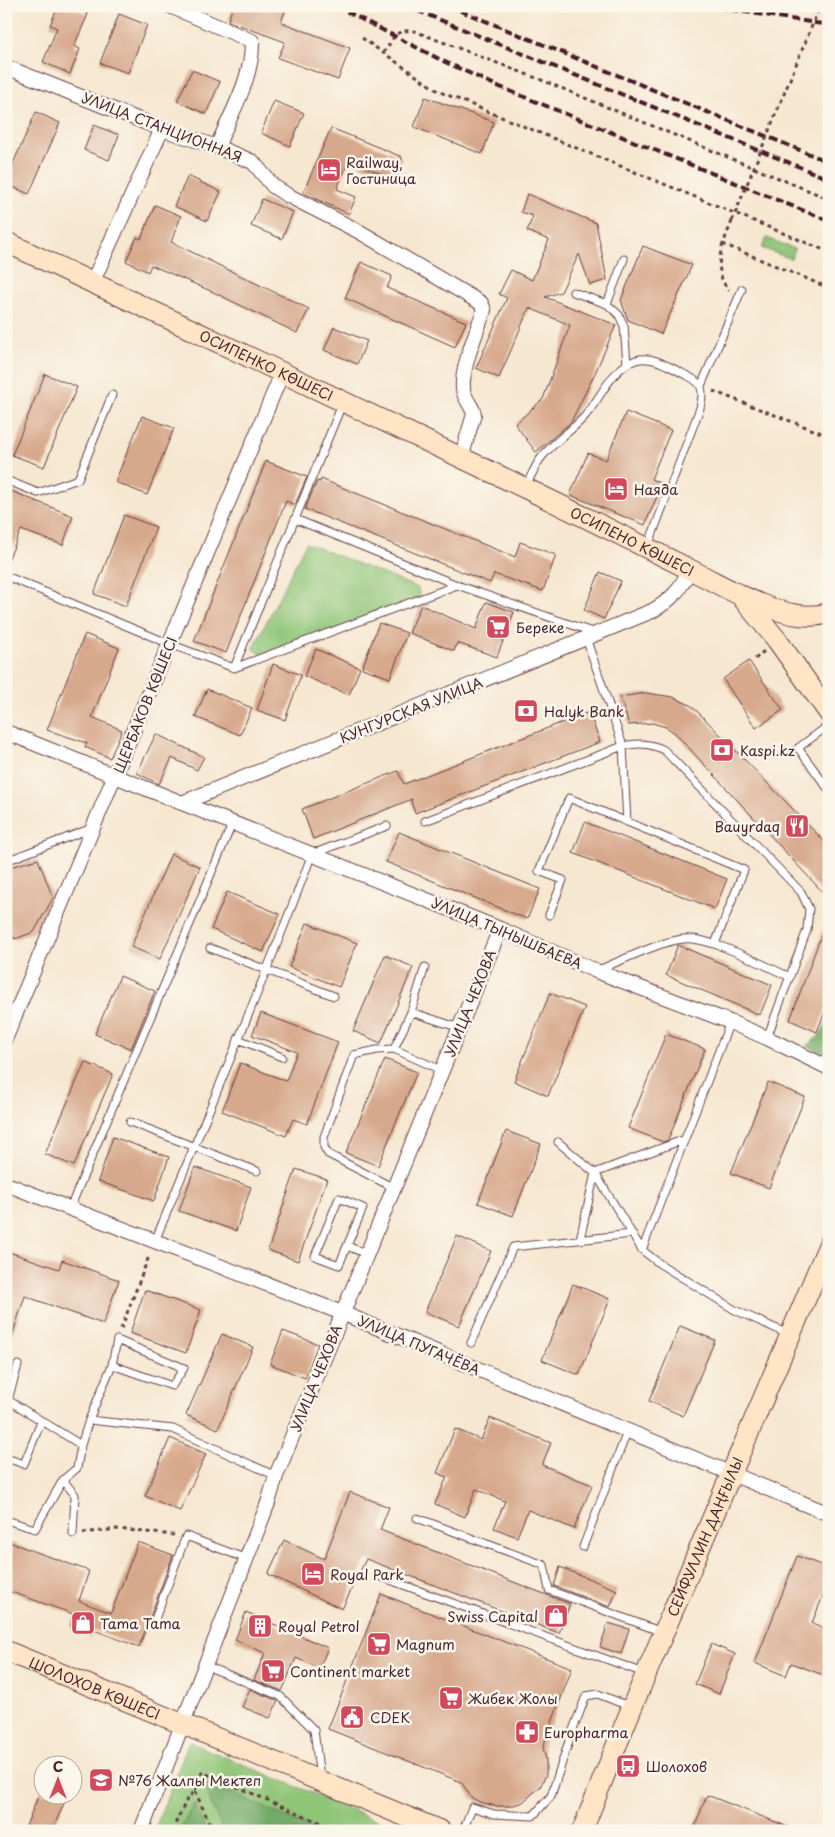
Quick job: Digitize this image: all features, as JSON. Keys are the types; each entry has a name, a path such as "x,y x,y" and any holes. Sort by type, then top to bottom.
{"main road":[{"name":"ОСИПЕНКО КӨШЕСІ","path":"6,242 525,488"},
{"name":"ОСИПЕНО КӨШЕСІ","path":"525,488 740,595 771,608 806,617 829,613"},
{"path":"740,595 778,640 829,713"},
{"name":"СЕЙФУЛЛИН ДАҢҒЫЛЫ","path":"582,1831 632,1707 829,1244"},
{"name":"ШОЛОХОВ КӨШЕСІ","path":"6,1651 441,1831"}],"street":[{"path":"170,6 252,41 253,54 249,72 217,146"},
{"name":"УЛИЦА СТАНЦИОННАЯ","path":"6,67 162,129 217,146 253,162 273,186 287,195 360,232 481,303 484,310 466,364 462,388 474,414 461,458"},
{"path":"92,282 162,129"},
{"name":"ЩЕРБАКОВ КӨШЕСІ","path":"6,1037 282,373"},
{"name":"КУНГУРСКАЯ УЛИЦА","path":"182,803 652,612 667,603 680,590 690,569"},
{"path":"6,732 182,803"},
{"name":"УЛИЦА ТЫНЫШБАЕВА","path":"182,803 500,929 596,971 730,1022 829,1068"},
{"name":"УЛИЦА ЧЕХОВА","path":"141,1831 183,1725 204,1664 247,1559 276,1476 500,929"},
{"name":"УЛИЦА ПУГАЧЁВА","path":"6,1184 342,1313 829,1514"}],"lane":[{"path":"607,304 624,259"},
{"path":"701,386 742,289"},
{"path":"573,292 607,304 619,315 624,326 627,364"},
{"path":"525,488 541,458 586,416 616,373 627,364 638,360 654,360 696,380 701,386 703,396 700,408 648,548"},
{"path":"6,480 38,492 78,479 112,395"},
{"path":"234,668 343,402"},
{"path":"295,519 457,585 592,636 623,746 627,822"},
{"path":"6,576 170,644 234,668 457,585"},
{"path":"829,725 798,748 829,790"},
{"path":"425,821 623,746 646,744 664,750 801,892 808,909 809,920 767,1038"},
{"path":"549,915 563,880 539,871 569,798 744,870 715,944"},
{"path":"70,1208 233,822"},
{"path":"155,1241 267,970 312,854 387,826"},
{"path":"6,861 93,828"},
{"path":"596,971 671,941 684,938 715,944 790,977"},
{"path":"210,948 334,996"},
{"path":"394,1049 412,1012 425,967"},
{"path":"412,1012 460,1028"},
{"path":"642,1250 730,1022"},
{"path":"238,1039 282,1056"},
{"path":"395,1188 325,1151 323,1143 354,1055 377,1050 394,1049 442,1071"},
{"path":"130,1122 257,1171"},
{"path":"595,1172 685,1139"},
{"path":"558,1142 595,1172 642,1250 660,1264 735,1310 790,1335"},
{"path":"580,1239 595,1172"},
{"path":"339,1198 363,1208 347,1246 339,1265 315,1256 339,1198"},
{"path":"471,1343 513,1247 632,1234"},
{"path":"347,1246 367,1254"},
{"path":"6,1520 35,1528 63,1480 77,1468 81,1445 112,1365 117,1340 184,1368 172,1386 112,1365"},
{"path":"18,1365 8,1400 81,1445"},
{"path":"90,1420 173,1429 276,1476"},
{"path":"6,1458 24,1464 41,1422"},
{"path":"583,1547 627,1432"},
{"path":"63,1480 75,1495 72,1534"},
{"path":"417,1518 544,1565 549,1590 665,1633"},
{"path":"155,1619 186,1536 247,1559"},
{"path":"379,1576 647,1674"},
{"path":"204,1664 280,1696 314,1730 320,1781"},
{"path":"463,1831 472,1807 494,1814 533,1816 551,1796 570,1735 586,1696 598,1694 632,1707"}],"path":[{"path":"737,298 721,279 720,253 820,6"},
{"path":"383,53 398,32 404,30 414,31 544,81 829,199"},
{"path":"362,38 438,91 829,252"},
{"path":"723,244 829,288"},
{"path":"701,386 829,436"},
{"path":"755,659 765,650"},
{"path":"117,1340 155,1241"},
{"path":"72,1534 117,1529 186,1536"},
{"path":"172,1831 187,1799 195,1791 202,1772 340,1831"},
{"path":"195,1791 213,1831"}],"green space":[{"path":"767,238 795,249 791,259 762,248"},
{"path":"306,543 418,588 420,599 265,656 253,649"},
{"path":"829,1020 829,1056 807,1046 819,1036"},
{"path":"189,1742 403,1831 154,1831"},
{"path":"208,1783 318,1831 223,1831 205,1789"},
{"path":"194,1803 206,1831 180,1831"}],"building":[{"path":"58,6 69,6 88,14 74,46 80,49 70,74 43,62 57,28 50,25"},
{"path":"233,6 287,6 281,22 350,48 338,80 278,58 285,42 228,21"},
{"path":"119,14 147,25 128,73 100,63"},
{"path":"192,70 220,82 206,114 177,101"},
{"path":"425,97 494,122 482,154 414,127"},
{"path":"274,101 304,113 290,146 261,133"},
{"path":"36,112 60,123 29,194 6,184 6,179"},
{"path":"94,125 119,135 109,160 84,150"},
{"name":"Railway, Гостиница","path":"331,128 402,157 393,179 349,160 337,189 356,197 349,214 303,193"},
{"path":"188,176 221,192 207,221 174,206"},
{"path":"527,194 596,223 607,280 590,285 579,254 561,292 545,297 616,325 571,422 536,452 515,424 543,399 570,325 529,308 499,378 476,368 507,298 499,294 511,270 532,280 549,240 527,231 533,216 521,212"},
{"path":"262,199 293,212 282,239 251,226"},
{"path":"155,205 181,216 171,242 309,309 297,333 213,292 151,265 148,272 126,261 137,237 141,239"},
{"path":"643,246 692,265 661,334 628,320 621,300"},
{"path":"361,262 392,276 387,288 466,322 455,347 345,298"},
{"path":"334,327 367,341 357,364 324,350"},
{"path":"45,374 77,387 44,467 12,455"},
{"path":"626,412 671,430 651,479 662,484 645,525 570,495 588,453 606,460"},
{"path":"142,416 174,428 147,495 115,482"},
{"path":"266,461 307,477 295,505 286,501 226,653 194,641"},
{"path":"321,479 515,557 520,542 556,555 543,591 494,574 490,583 305,509 317,481 320,482"},
{"path":"6,489 73,516 63,545 21,530 6,565"},
{"path":"124,515 156,527 126,606 94,594"},
{"path":"600,572 621,581 604,619 584,610"},
{"path":"486,602 514,612 497,657 457,643 454,651 409,633 421,605 476,629"},
{"path":"379,623 407,633 390,678 362,668"},
{"path":"85,634 119,648 92,717 122,730 110,758 85,747 87,743 47,730"},
{"path":"316,649 360,668 349,695 304,676"},
{"path":"749,661 783,710 756,728 723,679"},
{"path":"273,664 301,675 285,720 257,710"},
{"path":"207,689 252,708 240,735 195,717"},
{"path":"646,693 673,697 690,705 829,846 829,899 675,733 666,727 652,723 629,725 620,697"},
{"path":"589,712 600,742 415,813 411,802 412,799 313,839 302,809 398,771 404,784"},
{"path":"156,734 204,757 197,770 172,758 159,784 137,773"},
{"path":"585,822 727,879 715,909 573,853"},
{"path":"399,832 540,889 527,919 386,862"},
{"path":"171,854 200,867 160,959 131,947"},
{"path":"38,859 53,898 34,932 15,939 14,937 6,940 6,868"},
{"path":"227,892 280,914 263,952 211,929"},
{"path":"827,919 829,919 829,1001 817,1032 790,1020"},
{"path":"307,923 357,943 339,987 289,967"},
{"path":"678,945 772,985 760,1015 666,975"},
{"path":"385,955 413,967 381,1043 353,1031"},
{"path":"120,976 155,991 131,1049 95,1034"},
{"path":"550,993 585,1007 548,1096 514,1081"},
{"path":"261,1013 338,1042 307,1124 293,1119 286,1136 222,1111 240,1063 286,1081 297,1052 252,1035"},
{"path":"666,1034 705,1049 668,1140 663,1142 628,1128"},
{"path":"385,1059 417,1072 378,1166 346,1153"},
{"path":"85,1062 113,1074 74,1166 45,1154"},
{"path":"768,1082 805,1097 769,1188 731,1173"},
{"path":"506,1131 541,1144 513,1216 478,1203"},
{"path":"113,1137 169,1157 154,1201 98,1181"},
{"path":"195,1167 251,1187 236,1231 179,1211"},
{"path":"296,1169 327,1179 298,1261 268,1250"},
{"path":"457,1236 491,1251 459,1326 425,1312"},
{"path":"6,1251 59,1269 62,1260 119,1280 103,1324 25,1296 9,1345 6,1345"},
{"path":"573,1284 610,1299 579,1375 542,1360"},
{"path":"145,1290 201,1310 186,1353 130,1333"},
{"path":"680,1326 715,1340 683,1416 649,1401"},
{"path":"283,1331 318,1344 305,1378 270,1364"},
{"path":"222,1334 253,1347 218,1429 186,1415"},
{"path":"490,1418 551,1443 542,1465 592,1485 574,1529 528,1510 517,1537 494,1528 505,1501 476,1489 465,1517 435,1504 447,1477 437,1473 455,1429 481,1440"},
{"path":"170,1438 206,1454 180,1511 145,1496"},
{"path":"350,1492 389,1507 380,1530 570,1604 559,1633 366,1559 342,1609 268,1574 284,1540 324,1559"},
{"path":"6,1541 89,1571 79,1601 111,1613 138,1542 173,1555 139,1647 94,1630 92,1634 71,1626 76,1615 6,1590"},
{"path":"797,1556 829,1568 829,1581 812,1623 829,1630 829,1677 791,1663 786,1676 755,1663"},
{"path":"560,1567 617,1590 610,1607 554,1586"},
{"name":"Жибек Жолы","path":"381,1594 572,1668 543,1747 546,1760 546,1775 540,1787 523,1802 511,1806 496,1806 479,1802 471,1797 461,1782 328,1729"},
{"name":"Royal Petrol","path":"246,1612 328,1648 319,1668 296,1658 282,1691 254,1680 265,1653 235,1640"},
{"path":"608,1623 629,1629 621,1654 600,1647"},
{"path":"711,1644 735,1654 719,1694 695,1684"},
{"path":"250,1689 278,1701 270,1718 242,1707"},
{"path":"707,1795 796,1830 796,1831 693,1831"},
{"path":"35,1804 64,1804 52,1831 24,1831"}],"railway":[{"path":"336,6 443,61 495,85 829,221"},
{"path":"406,6 829,179"},
{"path":"449,6 829,162"},
{"path":"719,8 829,25"}],"place":[{"name":"Railway, Гостиница","path":"329,170"},
{"name":"Наяда","path":"616,489"},
{"name":"Береке","path":"498,627"},
{"name":"Halyk Bank","path":"526,711"},
{"name":"Kaspi.kz","path":"722,750"},
{"name":"Bauyrdaq","path":"797,826"},
{"name":"Royal Park","path":"313,1574"},
{"name":"Swiss Capital","path":"556,1616"},
{"name":"Tama Tama","path":"83,1623"},
{"name":"Royal Petrol","path":"260,1626"},
{"name":"Magnum","path":"379,1644"},
{"name":"Continent market","path":"273,1671"},
{"name":"Жибек Жолы","path":"451,1698"},
{"name":"CDEK","path":"352,1717"},
{"name":"Europharma","path":"527,1732"},
{"name":"Шолохов","path":"628,1766"},
{"name":"№76 Жалпы Мектеп","path":"101,1780"}]}
